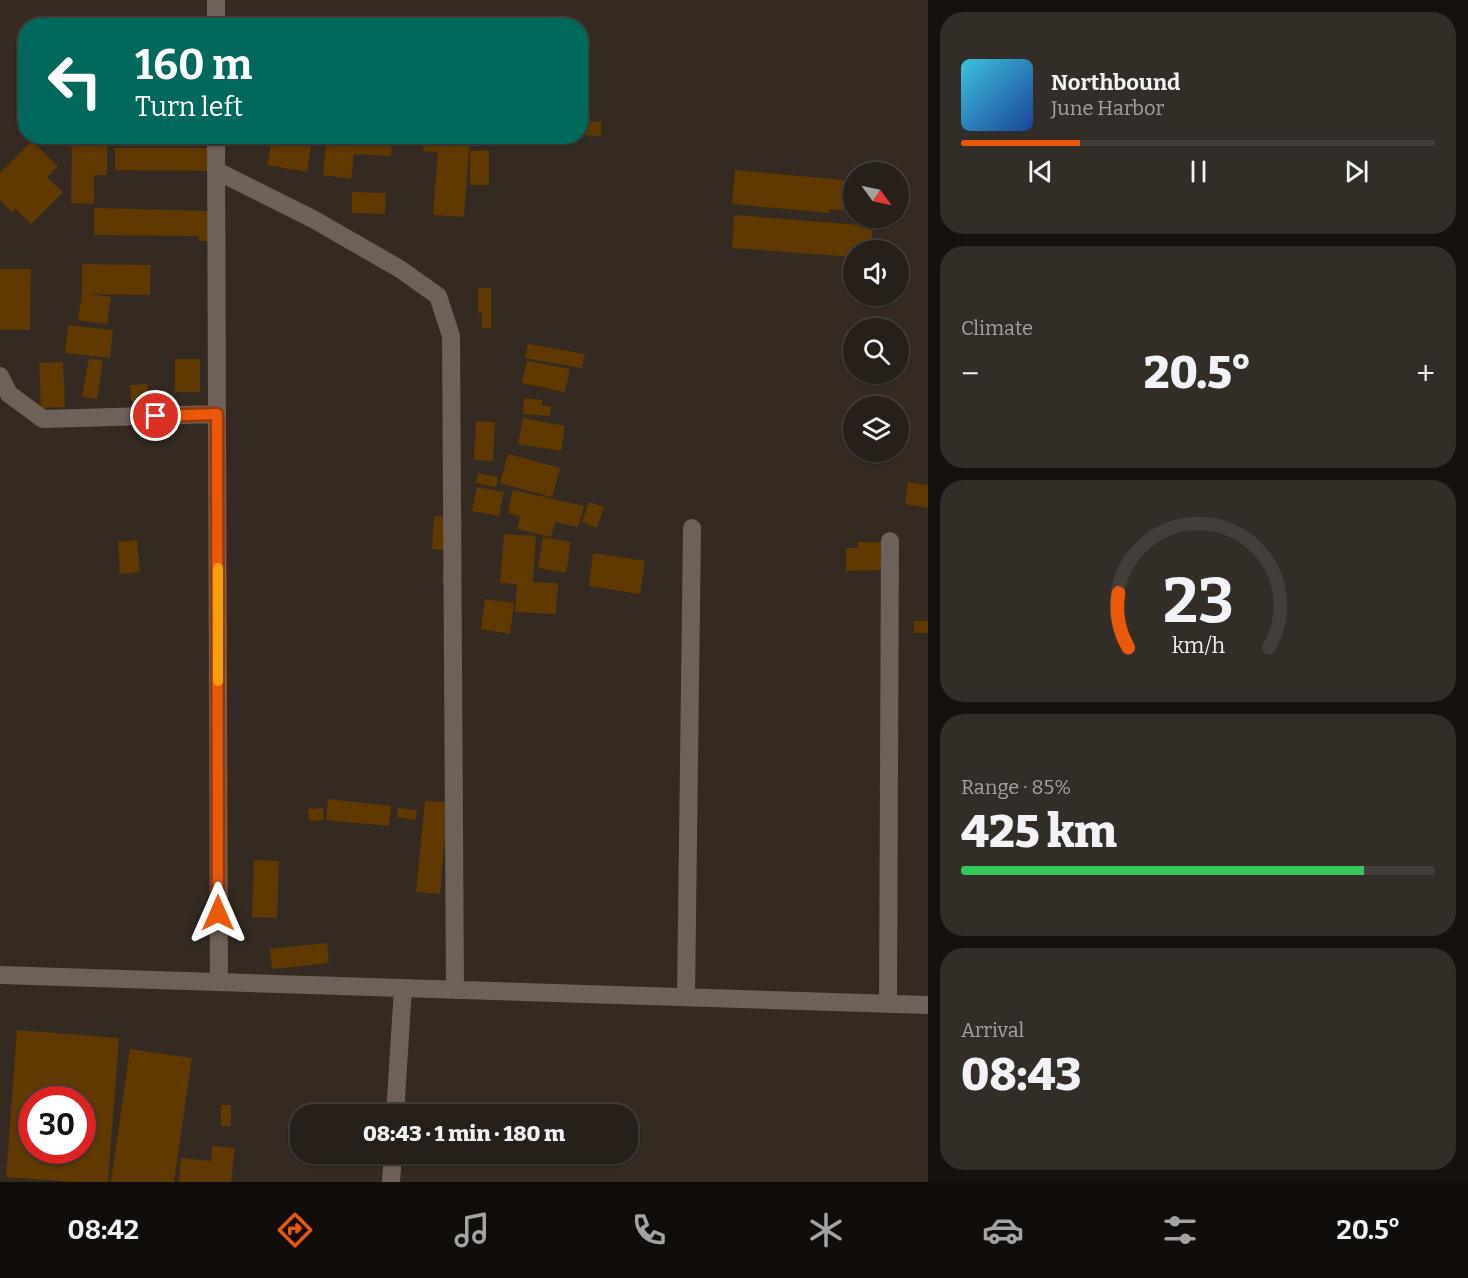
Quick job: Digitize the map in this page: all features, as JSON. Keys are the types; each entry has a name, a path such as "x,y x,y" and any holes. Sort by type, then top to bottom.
{"street":[{"path":"216,0 216,18"},
{"path":"216,144 219,982"},
{"path":"217,171 313,219 400,268 438,296 451,336 455,990"},
{"path":"0,376 9,394 43,419 217,414"},
{"path":"686,997 692,528"},
{"path":"888,1004 890,541"},
{"path":"0,975 928,1005"},
{"path":"396,1104 404,988"},
{"path":"391,1182 392,1164"}],"building":[{"path":"588,122 601,122 601,136 588,135"},
{"path":"29,144 35,144 58,166 47,177 63,192 31,224 16,209 12,212 0,200 0,173"},
{"path":"72,144 107,144 107,175 94,175 94,204 71,203"},
{"path":"271,144 312,144 307,172 267,165"},
{"path":"326,144 392,144 391,156 354,154 351,179 323,175"},
{"path":"423,144 469,144 464,217 433,215 438,152 423,151"},
{"path":"115,148 211,148 210,171 115,170"},
{"path":"489,150 489,185 470,185 470,151"},
{"path":"735,170 843,180 843,210 830,209 830,213 732,204"},
{"path":"352,192 386,193 385,214 352,213"},
{"path":"94,208 208,211 208,241 199,241 199,236 94,235"},
{"path":"734,215 843,224 843,228 873,228 872,240 843,240 843,256 732,248"},
{"path":"82,264 151,265 150,295 89,294 111,297 107,324 78,320 82,294"},
{"path":"0,269 31,269 30,330 0,330"},
{"path":"478,288 491,288 491,328 482,328 482,313 478,313"},
{"path":"68,325 113,330 110,358 65,353"},
{"path":"528,344 585,354 582,368 525,358"},
{"path":"89,358 103,361 97,399 82,397"},
{"path":"175,359 200,359 200,392 175,392"},
{"path":"527,361 570,369 565,392 522,383"},
{"path":"63,362 65,407 41,408 39,363"},
{"path":"147,384 148,400 131,401 130,385"},
{"path":"524,398 542,400 542,406 551,406 550,416 523,414"},
{"path":"523,418 565,426 561,451 518,444"},
{"path":"476,421 495,422 493,461 474,460"},
{"path":"508,454 560,468 552,497 500,483"},
{"path":"478,473 498,477 496,487 476,483"},
{"path":"908,482 928,485 928,508 905,504"},
{"path":"477,487 504,492 499,516 472,511"},
{"path":"513,490 584,506 578,527 555,522 551,537 517,529 520,516 508,513"},
{"path":"589,502 604,507 597,528 582,522"},
{"path":"434,516 462,518 458,585 442,584 448,550 432,549"},
{"path":"504,534 536,536 533,582 558,583 556,614 515,612 517,584 500,583"},
{"path":"543,537 571,542 566,573 538,568"},
{"path":"137,540 140,572 120,574 118,542"},
{"path":"858,542 885,542 886,570 846,571 846,548 858,548"},
{"path":"593,553 645,561 640,594 589,586"},
{"path":"485,599 514,603 510,634 481,629"},
{"path":"914,621 928,621 928,633 914,633"},
{"path":"328,799 391,806 389,826 326,820"},
{"path":"425,801 448,802 440,894 416,892"},
{"path":"323,808 324,820 309,821 308,809"},
{"path":"398,808 417,810 415,820 397,817"},
{"path":"254,860 279,861 277,918 252,917"},
{"path":"327,943 329,963 272,969 270,949"},
{"path":"17,1030 119,1038 108,1182 6,1177"},
{"path":"130,1049 192,1058 174,1182 111,1182"},
{"path":"221,1105 231,1105 231,1126 221,1126"},
{"path":"212,1146 235,1148 231,1182 179,1182 181,1158 211,1161"}],"slow traffic":[{"path":"218,568 218,681"}],"route":[{"path":"156,416 217,414 218,913"}]}
